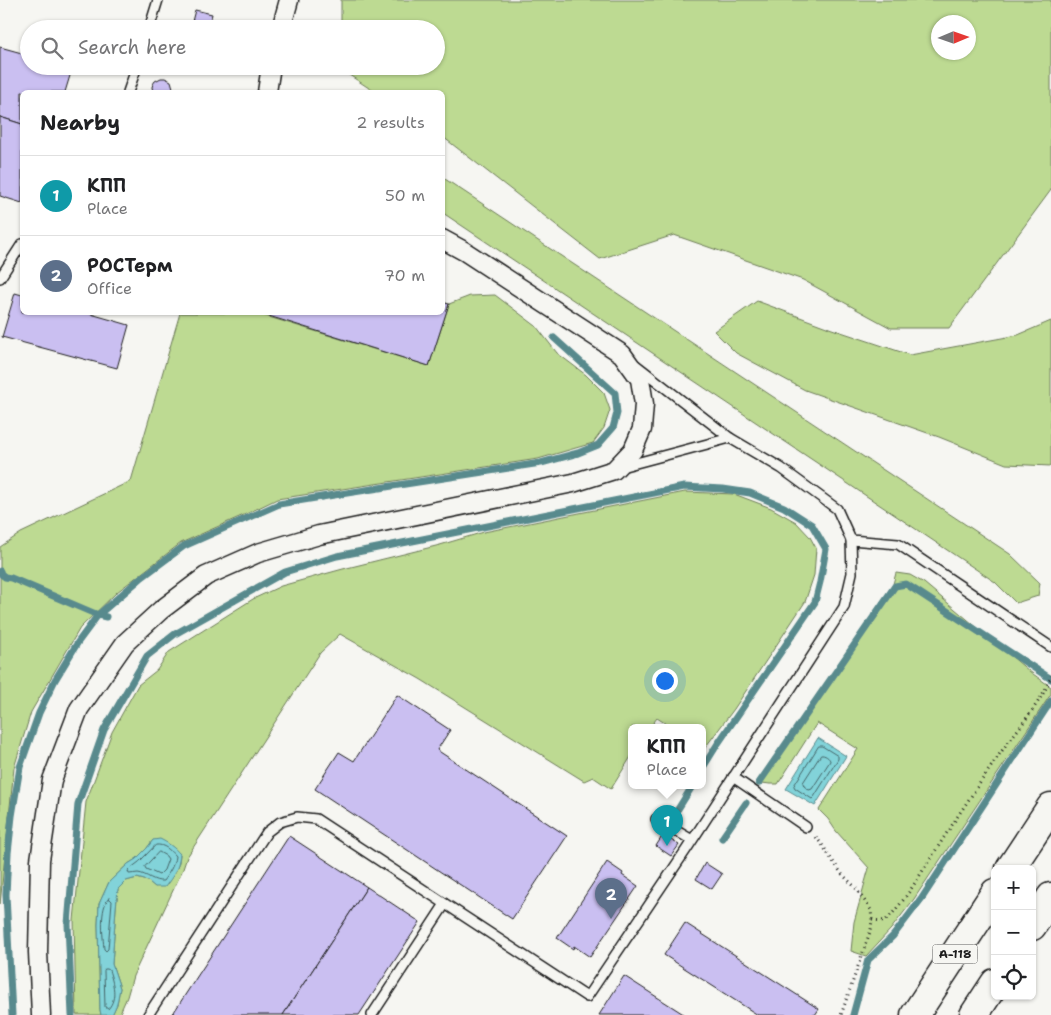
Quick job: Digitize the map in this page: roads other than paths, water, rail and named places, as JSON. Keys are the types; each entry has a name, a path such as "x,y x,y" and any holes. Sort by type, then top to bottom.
{"highway":[{"path":"1013,865 1051,807"},
{"path":"1036,920 1051,897"},
{"name":"А-118","path":"915,1015 991,899"},
{"path":"974,1015 991,989"}],"street":[{"path":"283,20 289,0"},
{"path":"267,90 270,75"},
{"path":"41,1015 38,952 40,860 52,780 79,710 125,643 161,610 206,576 258,553 319,535 574,483 614,470 633,450 642,429 644,404 640,379 622,354 464,250 445,240"}],"lane":[{"path":"152,20 158,0"},
{"path":"129,90 134,75"},
{"path":"0,278 20,247"},
{"path":"148,1015 267,832 280,822 297,817 316,820 587,997 844,607 852,573 851,540 837,509 781,468 730,438 622,354"},
{"path":"614,470 730,438"},
{"path":"851,540 898,544 1051,647"},
{"path":"733,777 806,827"},
{"path":"656,819 692,840"},
{"path":"372,1015 445,904"}],"water":[{"path":"818,738 846,756 815,806 786,789"},
{"path":"160,839 171,845 180,854 177,868 165,887 155,887 148,881 137,878 126,881 118,889 112,964 120,988 117,1004 112,1015 101,1015 99,904 109,882 136,859 153,840"}],"waterway":[{"path":"12,1015 6,895 12,816 20,767 39,713 55,680 78,642 98,615 141,578 184,546 279,504 541,463 578,453 598,445 613,428 617,413 615,393 554,338"},
{"path":"72,1015 68,924 78,804 104,730 147,656 175,634 285,572 337,556 684,487 723,489 750,493 784,507 812,525 826,549 815,602 706,763"},
{"path":"0,571 5,577 106,617"},
{"path":"759,783 895,586 906,584 1051,679"},
{"path":"853,1015 868,960 893,936 922,898 1051,701"},
{"path":"678,809 690,789"},
{"path":"722,838 746,803"}],"place":[{"name":"КПП","path":"667,846"},
{"name":"РОСТерм","path":"611,919"}]}
